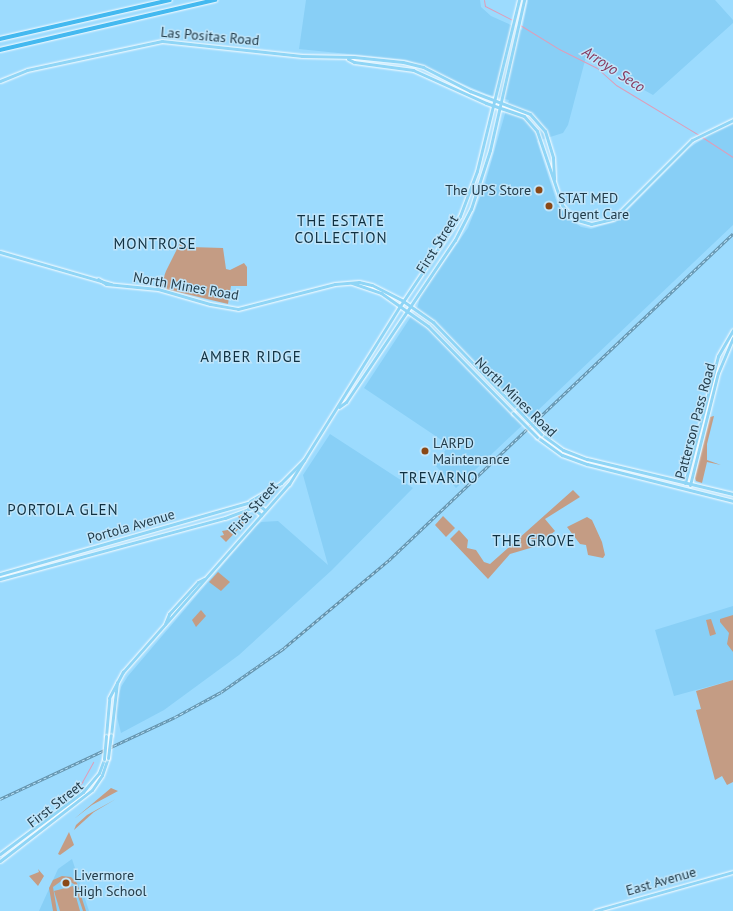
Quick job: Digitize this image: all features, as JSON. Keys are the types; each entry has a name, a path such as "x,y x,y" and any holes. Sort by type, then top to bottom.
{"highway":[{"path":"0,39 170,0"},
{"path":"0,50 215,0"}],"main road":[{"name":"First Street","path":"0,854 83,792 99,773 104,759 109,698 128,665 165,624 169,614 198,582 204,579 289,484 339,407 341,399 403,301 460,216 477,171 519,0"},
{"name":"First Street","path":"339,407 346,402 409,306 455,240 471,209 486,166 519,29 524,0"},
{"name":"Las Positas Road","path":"1,81 27,70 162,41 348,59 354,62 413,70 500,108 524,116 534,126 554,178 562,205 569,214 585,223 605,222 618,214 692,140 706,131 733,120"},
{"name":"Las Positas Road","path":"348,59 354,57 423,67 494,101 524,110 542,127 553,158 554,178"},
{"name":"North Mines Road","path":"0,252 111,284 158,289 210,304 238,308 336,284 350,283 372,285 403,301 433,322 540,434 563,450 587,459 733,494"},
{"name":"North Mines Road","path":"350,283 372,289 400,306 428,326 538,437 562,455 587,464 733,501"},
{"name":"Patterson Pass Road","path":"688,489 685,482 718,356 733,330"},
{"name":"Patterson Pass Road","path":"688,489 691,484 718,373 733,338"},
{"path":"242,505 281,483 308,456"},
{"name":"Portola Avenue","path":"0,574 242,505 256,503 265,510"},
{"name":"Portola Avenue","path":"0,579 225,518 248,509 256,510 260,515"},
{"name":"First Street","path":"0,860 92,790 102,775 108,758 117,682"},
{"name":"East Avenue","path":"595,911 733,872"}],"shaded area":[{"path":"306,0 480,0 481,7 491,16 522,30 528,0 715,0 733,20 733,23 653,95 605,68 587,53 568,125 563,133 537,141 557,203 567,217 581,227 591,229 617,221 689,148 709,135 733,124 733,225 456,488 435,465 449,445 364,388 418,306 420,296 468,228 484,187 509,100 486,94 407,60 299,49"},
{"path":"180,243 190,247 223,248 226,269 230,270 244,263 247,267 247,286 231,286 228,304 165,289 161,285 166,271"},
{"path":"714,416 707,444 707,460 721,465 707,462 702,483 696,481 695,478 710,417"},
{"path":"330,434 413,488 332,570 239,655 164,710 121,733 115,709 121,687 128,676 256,526 261,522 278,521 328,565 303,475"},
{"name":"THE GROVE","path":"573,490 580,497 545,519 555,531 537,546 510,554 488,579 450,539 459,530 468,540 467,548 476,550 484,562 490,564"},
{"path":"248,512 250,517 226,542 220,536 224,535 222,531 238,528 241,523 238,516"},
{"path":"443,516 455,528 446,537 435,525"},
{"path":"587,517 592,520 602,542 605,555 603,558 588,555 586,545 580,544 567,527"},
{"path":"218,572 230,582 221,591 209,582"},
{"path":"733,606 733,680 674,696 655,630"},
{"path":"201,610 206,616 196,627 192,620"},
{"path":"733,615 733,652 727,644 729,633 720,622 720,619"},
{"path":"711,619 716,634 710,636 706,620"},
{"path":"733,680 733,782 727,785 722,776 715,780 696,710 701,709 696,691"},
{"path":"111,788 118,791 92,805 74,819"},
{"path":"116,799 94,812 74,830 76,825 87,815"},
{"path":"69,832 74,845 60,855 58,854"},
{"name":"Livermore High School","path":"72,859 89,911 39,911 58,869"},
{"path":"38,869 44,876 38,886 29,876 39,872"},
{"path":"62,876 71,877 77,883 86,911 83,911 74,884 64,879 53,887 57,911 53,911 49,888 53,880"},
{"path":"73,886 80,911 60,911 54,891"}],"waterway":[{"name":"Arroyo Seco","path":"484,0 485,6 512,20"},
{"name":"Arroyo Seco","path":"520,25 559,49 597,68 616,85 699,135"},
{"name":"Arroyo Seco","path":"702,137 733,157"},
{"path":"56,805 82,782 93,762"}],"railway":[{"path":"0,799 175,717 221,692 284,648 389,560 733,234"}],"place":[{"name":"The UPS Store","path":"539,190"},
{"name":"STAT MED Urgent Care","path":"549,206"},
{"name":"LARPD Maintenance","path":"425,451"},
{"name":"Livermore High School","path":"66,883"}],"district":[{"name":"THE ESTATE COLLECTION","path":"341,228"},
{"name":"MONTROSE","path":"155,244"},
{"name":"AMBER RIDGE","path":"251,357"},
{"name":"TREVARNO","path":"439,478"},
{"name":"PORTOLA GLEN","path":"63,510"},
{"name":"THE GROVE","path":"534,541"}]}
